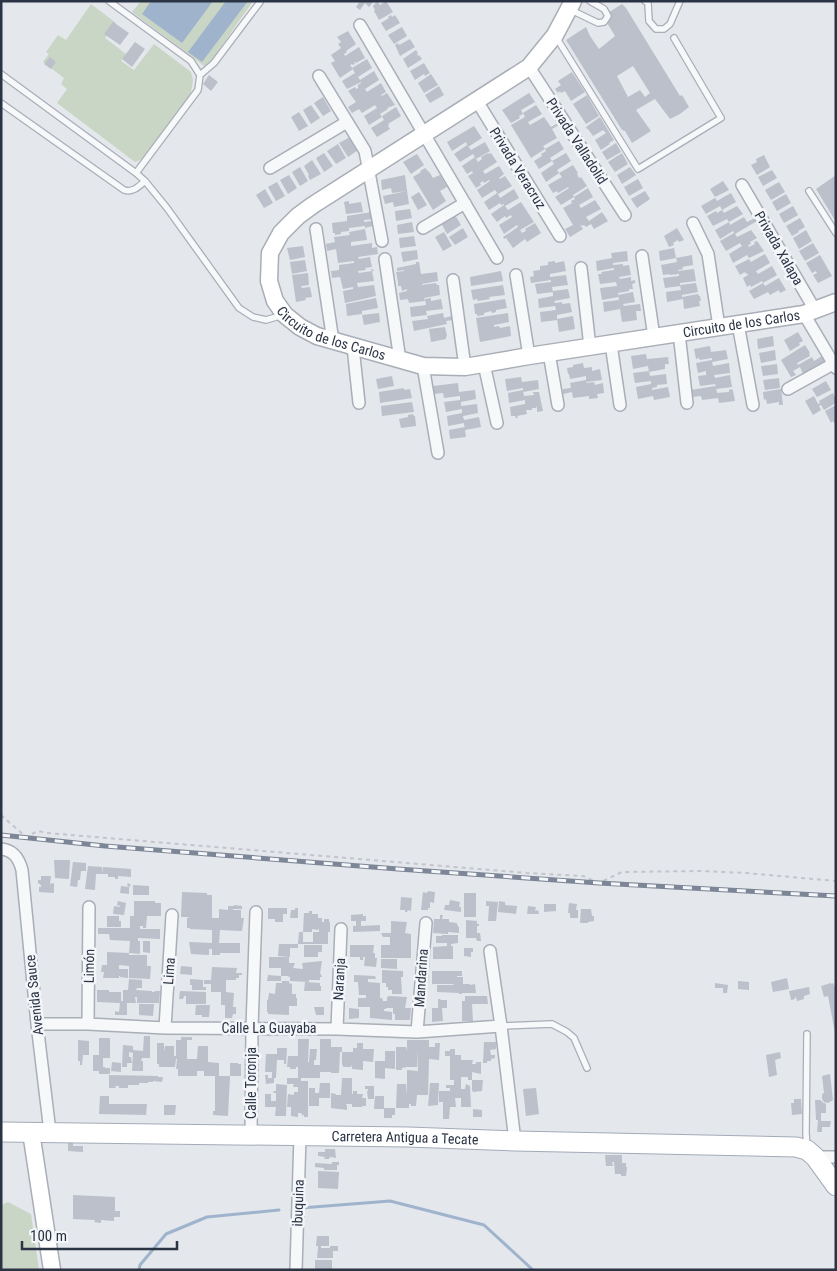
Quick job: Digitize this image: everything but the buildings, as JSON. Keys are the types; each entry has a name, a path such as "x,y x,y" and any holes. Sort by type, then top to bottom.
{"main road":[{"name":"Carretera Antigua a Tecate","path":"1,1132 408,1137 768,1146 796,1147 811,1153"},
{"path":"811,1153 836,1186"}],"street":[{"name":"Circuito de los Carlos","path":"571,5 555,35 529,67 298,216 281,232 270,253 270,281 275,301 285,314 300,327 317,336 353,347 423,366 466,367 809,312 836,302"},
{"path":"360,25 497,258"},
{"name":"Privada Valladolid","path":"529,67 625,216"},
{"path":"319,76 366,151 382,241"},
{"name":"Privada Veracruz","path":"477,101 560,236"},
{"path":"270,168 348,122"},
{"name":"Privada Xalapa","path":"742,185 809,312 834,366"},
{"path":"423,228 465,203"},
{"path":"693,223 708,254 719,327"},
{"path":"316,229 333,341"},
{"path":"642,256 654,337"},
{"path":"385,259 400,360"},
{"path":"580,268 590,347"},
{"path":"516,275 529,356"},
{"path":"453,280 466,367"},
{"path":"738,324 753,405"},
{"path":"679,333 687,403"},
{"path":"611,344 620,405"},
{"path":"353,347 359,403"},
{"path":"549,353 558,405"},
{"path":"484,364 497,424"},
{"path":"423,366 438,453"},
{"path":"788,389 834,366"},
{"name":"Avenida Sauce","path":"1,850 7,850 18,858 22,870 50,1132"},
{"name":"Limón","path":"88,1024 89,907"},
{"name":"Calle Toronja","path":"251,1135 256,912"},
{"name":"Lima","path":"165,1028 172,915"},
{"name":"Mandarina","path":"417,1032 426,923"},
{"name":"Naranja","path":"337,1029 341,929"},
{"path":"490,951 515,1141"},
{"name":"Calle La Guayaba","path":"37,1024 417,1032 501,1026"},
{"path":"31,1132 52,1270"},
{"name":"ibuquina","path":"296,1270 300,1136"},
{"path":"811,1153 836,1157"}],"lane":[{"path":"109,1 191,61 200,75 198,90 136,173"},
{"path":"571,5 598,23 604,22 608,16 604,9 590,1"},
{"path":"647,2 649,21 656,29 664,29 670,24 680,1"},
{"path":"200,75 214,63 260,2"},
{"path":"555,35 638,169 721,118 674,38"},
{"path":"1,74 145,181 167,208 239,308 253,317 266,320 285,314"},
{"path":"1,103 124,190 129,192 134,190 145,181"},
{"path":"809,190 836,233"},
{"path":"501,1026 552,1024 574,1038 587,1068"},
{"path":"807,1034 806,1133 811,1153"}],"path":[{"path":"1,815 26,837 38,831 47,834 583,876 599,883 622,872 701,871 836,881"}],"green space":[{"path":"141,1 253,1 212,60 204,66 132,12"},
{"path":"91,4 116,23 105,38 126,54 121,61 134,70 154,44 191,72 193,80 191,93 150,154 135,162 57,103 67,89 61,84 64,78 43,62 49,54 46,52 58,35 66,40"},
{"path":"8,1202 31,1214 39,1270 1,1270 1,1205"}],"water":[{"path":"151,1 213,1 182,43 142,14"},
{"path":"226,1 248,1 202,62 188,52"}],"waterway":[{"path":"301,1208 390,1201 484,1225 533,1270"},
{"path":"139,1270 140,1265 166,1234 207,1217 279,1210"}],"railway":[{"path":"1,835 105,846 398,869 599,883 836,896"}]}
